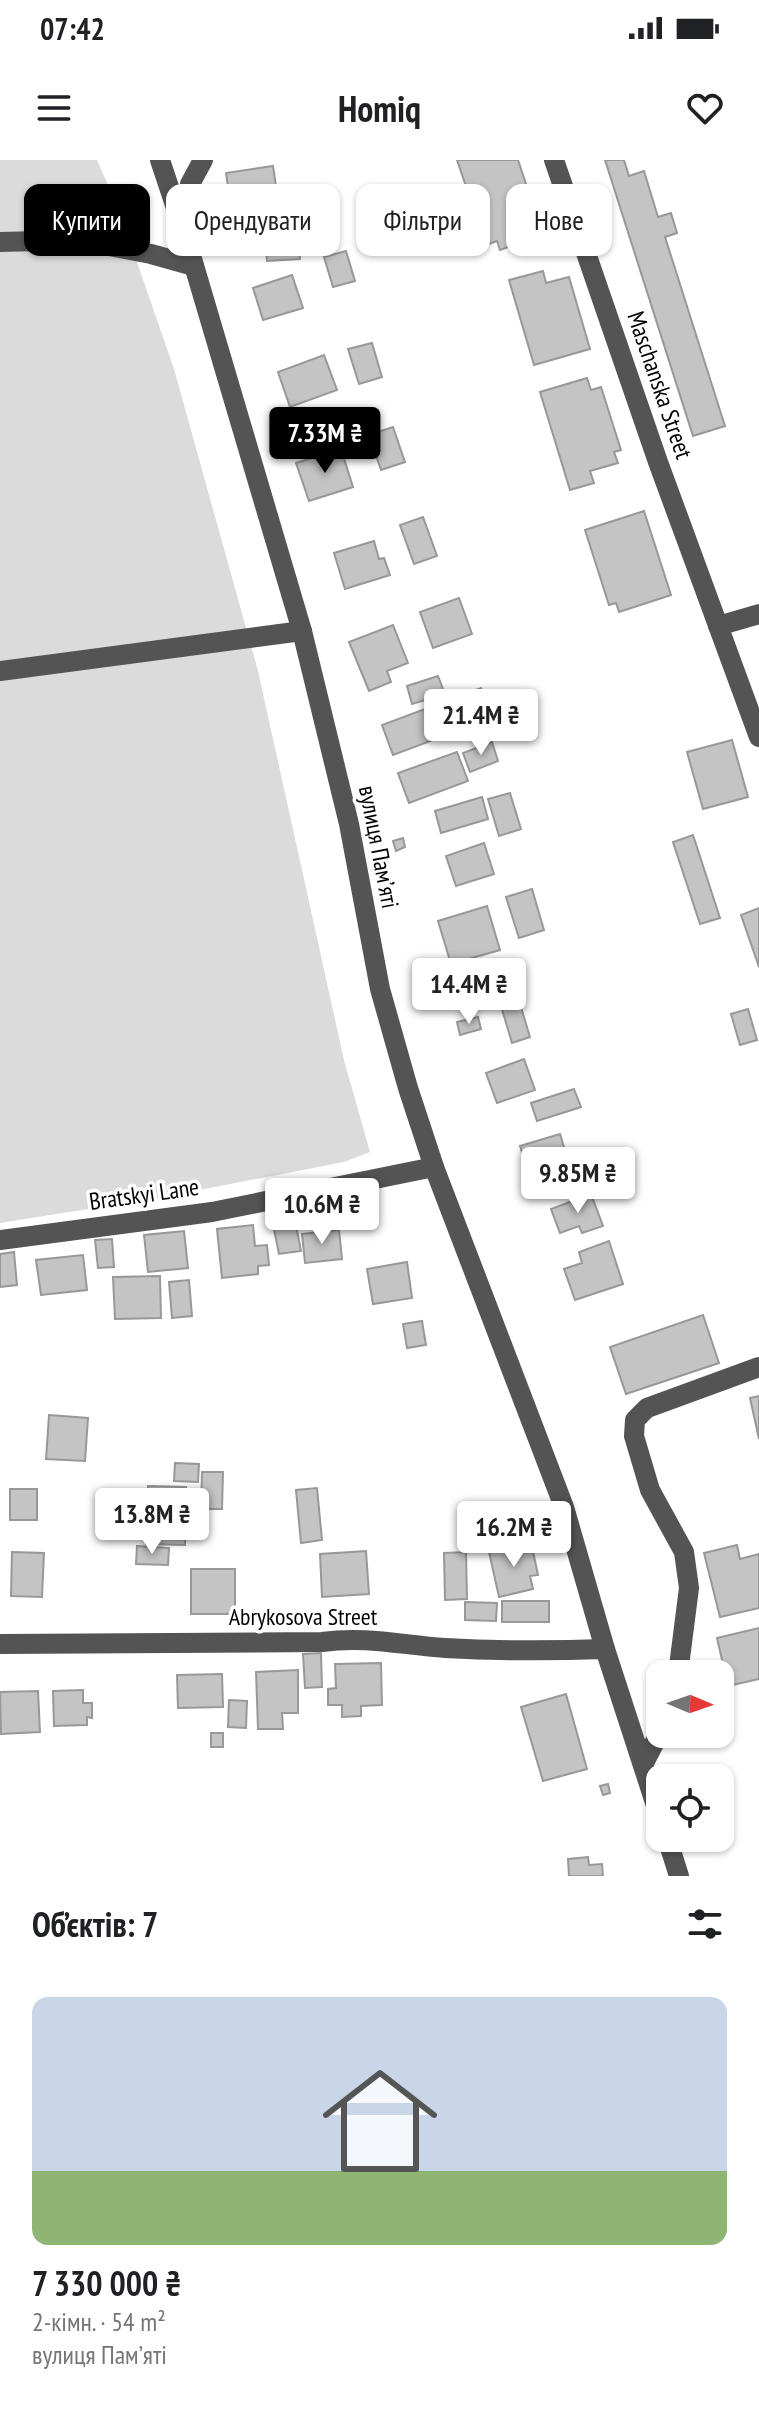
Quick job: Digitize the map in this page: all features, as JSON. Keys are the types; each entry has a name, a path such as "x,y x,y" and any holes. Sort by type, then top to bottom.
{"street":[{"name":"вулиця Памʼяті","path":"160,160 168,184"},
{"path":"190,184 203,160"},
{"name":"Maschanska Street","path":"554,160 658,462 759,737"},
{"path":"0,242 78,240 194,266"},
{"name":"вулиця Памʼяті","path":"191,256 302,631 349,824 380,989 434,1167 564,1507 605,1649 646,1774"},
{"path":"718,626 759,614"},
{"path":"0,671 302,631"},
{"name":"Bratskyi Lane","path":"0,1240 212,1212 434,1167"},
{"path":"680,1660 689,1588 684,1552 650,1490 634,1436 635,1420 647,1408 749,1371"},
{"name":"Abrykosova Street","path":"0,1644 322,1642 354,1638 424,1647 509,1652 605,1649"},
{"path":"643,1765 652,1748"},
{"path":"671,1852 679,1876"}],"shaded area":[{"path":"0,160 97,160 108,184 24,184 24,256 135,256 174,369 258,671 344,1060 370,1152 344,1162 158,1198 0,1223"}],"building":[{"path":"457,160 518,160 526,184 506,184 506,248 500,250 497,241 490,244 490,184 465,184"},
{"path":"605,160 624,160 629,176 644,171 658,217 671,213 677,233 665,237 725,426 693,436"},
{"path":"273,166 276,184 228,184 226,173"},
{"path":"346,251 355,281 333,287 324,257 340,256 340,253"},
{"path":"267,256 300,256 300,259 267,261"},
{"path":"543,271 546,283 569,277 590,349 534,365 509,280"},
{"path":"292,275 303,308 263,320 253,288"},
{"path":"372,343 382,377 359,384 348,349"},
{"path":"324,355 337,390 290,407 278,372"},
{"path":"587,378 591,390 601,387 621,450 614,452 618,463 590,471 594,483 570,490 540,392"},
{"path":"393,427 405,462 381,470 369,435"},
{"path":"341,449 353,487 309,501 296,463"},
{"path":"644,511 671,595 619,612 616,603 609,605 585,530"},
{"path":"423,517 437,556 414,564 400,525"},
{"path":"374,541 379,559 384,558 390,575 345,589 334,553"},
{"path":"459,598 472,634 433,648 420,612"},
{"path":"393,625 408,663 387,671 391,682 369,691 349,642"},
{"path":"438,676 445,694 412,704 407,686"},
{"path":"481,688 487,706 447,721 441,703"},
{"path":"441,703 452,733 393,755 382,725"},
{"path":"732,740 748,797 703,809 687,752"},
{"path":"492,742 498,761 470,772 463,753"},
{"path":"457,752 468,781 409,803 398,773"},
{"path":"510,793 521,829 499,836 488,799"},
{"path":"482,797 488,819 441,833 435,811"},
{"path":"693,835 720,918 700,924 673,842"},
{"path":"403,838 405,847 396,851 393,841"},
{"path":"484,843 494,874 456,886 446,856"},
{"path":"532,889 544,930 519,938 506,897"},
{"path":"487,906 500,950 451,964 438,921"},
{"path":"759,908 759,967 741,915"},
{"path":"519,1001 530,1037 512,1043 501,1006"},
{"path":"748,1009 757,1040 740,1045 731,1014"},
{"path":"478,1017 481,1029 460,1035 457,1022"},
{"path":"524,1059 535,1090 497,1103 486,1073"},
{"path":"574,1089 581,1107 537,1121 531,1103"},
{"path":"560,1134 570,1167 530,1179 520,1146"},
{"path":"591,1194 603,1226 582,1233 579,1226 560,1233 551,1209"},
{"path":"295,1220 301,1251 279,1254 273,1224"},
{"path":"253,1225 255,1246 267,1245 269,1265 258,1266 258,1274 222,1278 217,1229"},
{"path":"339,1230 342,1259 305,1263 302,1234"},
{"path":"184,1231 188,1268 148,1272 144,1235"},
{"path":"112,1239 114,1267 98,1268 95,1240"},
{"path":"609,1241 623,1284 575,1300 564,1269 582,1263 579,1252"},
{"path":"14,1252 17,1285 0,1287 0,1254"},
{"path":"83,1255 87,1290 41,1295 36,1260"},
{"path":"407,1262 412,1298 373,1304 367,1269"},
{"path":"160,1276 161,1318 115,1319 113,1277"},
{"path":"189,1280 192,1316 172,1318 169,1282"},
{"path":"703,1315 719,1363 626,1394 610,1347"},
{"path":"422,1321 426,1345 407,1348 403,1324"},
{"path":"759,1396 759,1439 750,1398"},
{"path":"49,1415 88,1418 85,1461 46,1459"},
{"path":"175,1463 199,1464 198,1482 174,1481"},
{"path":"202,1472 223,1472 222,1509 201,1509"},
{"path":"148,1486 186,1487 185,1545 146,1544"},
{"path":"317,1488 322,1540 301,1543 296,1490"},
{"path":"10,1489 37,1489 37,1520 10,1520"},
{"path":"531,1542 538,1575 530,1576 533,1589 499,1597 489,1552"},
{"path":"737,1545 740,1559 759,1554 759,1608 720,1617 704,1553"},
{"path":"137,1546 169,1548 168,1565 136,1564"},
{"path":"366,1551 369,1594 322,1597 320,1554"},
{"path":"12,1552 44,1553 42,1597 11,1596"},
{"path":"466,1552 467,1599 445,1600 444,1553"},
{"path":"191,1569 235,1569 235,1614 191,1614"},
{"path":"502,1601 549,1601 549,1622 502,1622"},
{"path":"465,1602 497,1603 496,1621 465,1620"},
{"path":"759,1628 759,1679 734,1685 734,1660 722,1660 717,1638"},
{"path":"321,1653 322,1687 305,1688 303,1654"},
{"path":"381,1663 382,1705 361,1706 361,1716 342,1717 342,1705 328,1705 328,1689 336,1688 335,1664"},
{"path":"298,1670 298,1713 282,1713 283,1729 258,1729 256,1672"},
{"path":"222,1674 223,1707 178,1708 177,1675"},
{"path":"83,1690 83,1703 92,1703 92,1718 87,1717 87,1725 54,1726 53,1691"},
{"path":"38,1691 40,1732 1,1734 0,1692"},
{"path":"566,1694 587,1769 543,1781 521,1707"},
{"path":"229,1700 247,1701 246,1728 228,1727"},
{"path":"211,1733 223,1733 223,1747 211,1747"},
{"path":"608,1784 610,1793 603,1795 600,1786"},
{"path":"588,1857 589,1865 602,1864 603,1876 569,1876 568,1859"}]}
